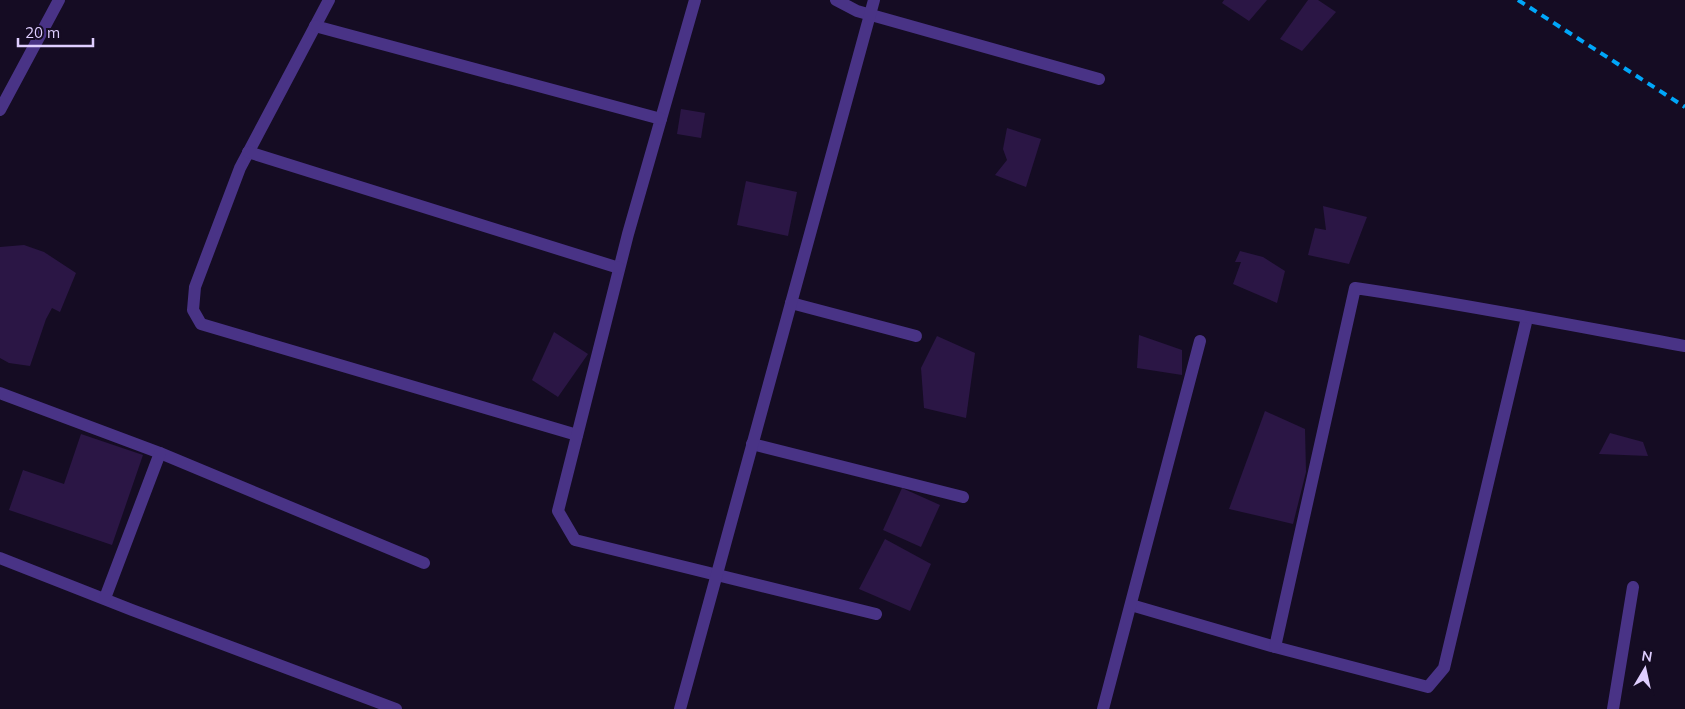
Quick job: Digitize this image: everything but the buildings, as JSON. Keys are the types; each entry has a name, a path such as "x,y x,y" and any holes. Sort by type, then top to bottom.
{"street":[{"path":"0,110 59,0"},
{"path":"328,0 240,168 195,287 193,310 201,324 577,435"},
{"path":"695,0 620,268 558,511 575,540 876,614"},
{"path":"836,0 870,15 1100,79"},
{"path":"680,709 874,0"},
{"path":"315,26 661,119"},
{"path":"248,152 620,268"},
{"path":"1275,647 1355,288 1430,299 1685,346"},
{"path":"791,303 916,336"},
{"path":"1131,605 1275,647 1428,686 1444,668 1527,318"},
{"path":"1103,709 1200,341"},
{"path":"0,393 160,453 424,563"},
{"path":"752,444 963,497"},
{"path":"105,598 160,453"},
{"path":"0,558 132,610 396,709"},
{"path":"1613,709 1633,587"}],"railway":[{"path":"1518,0 1685,107"}]}
